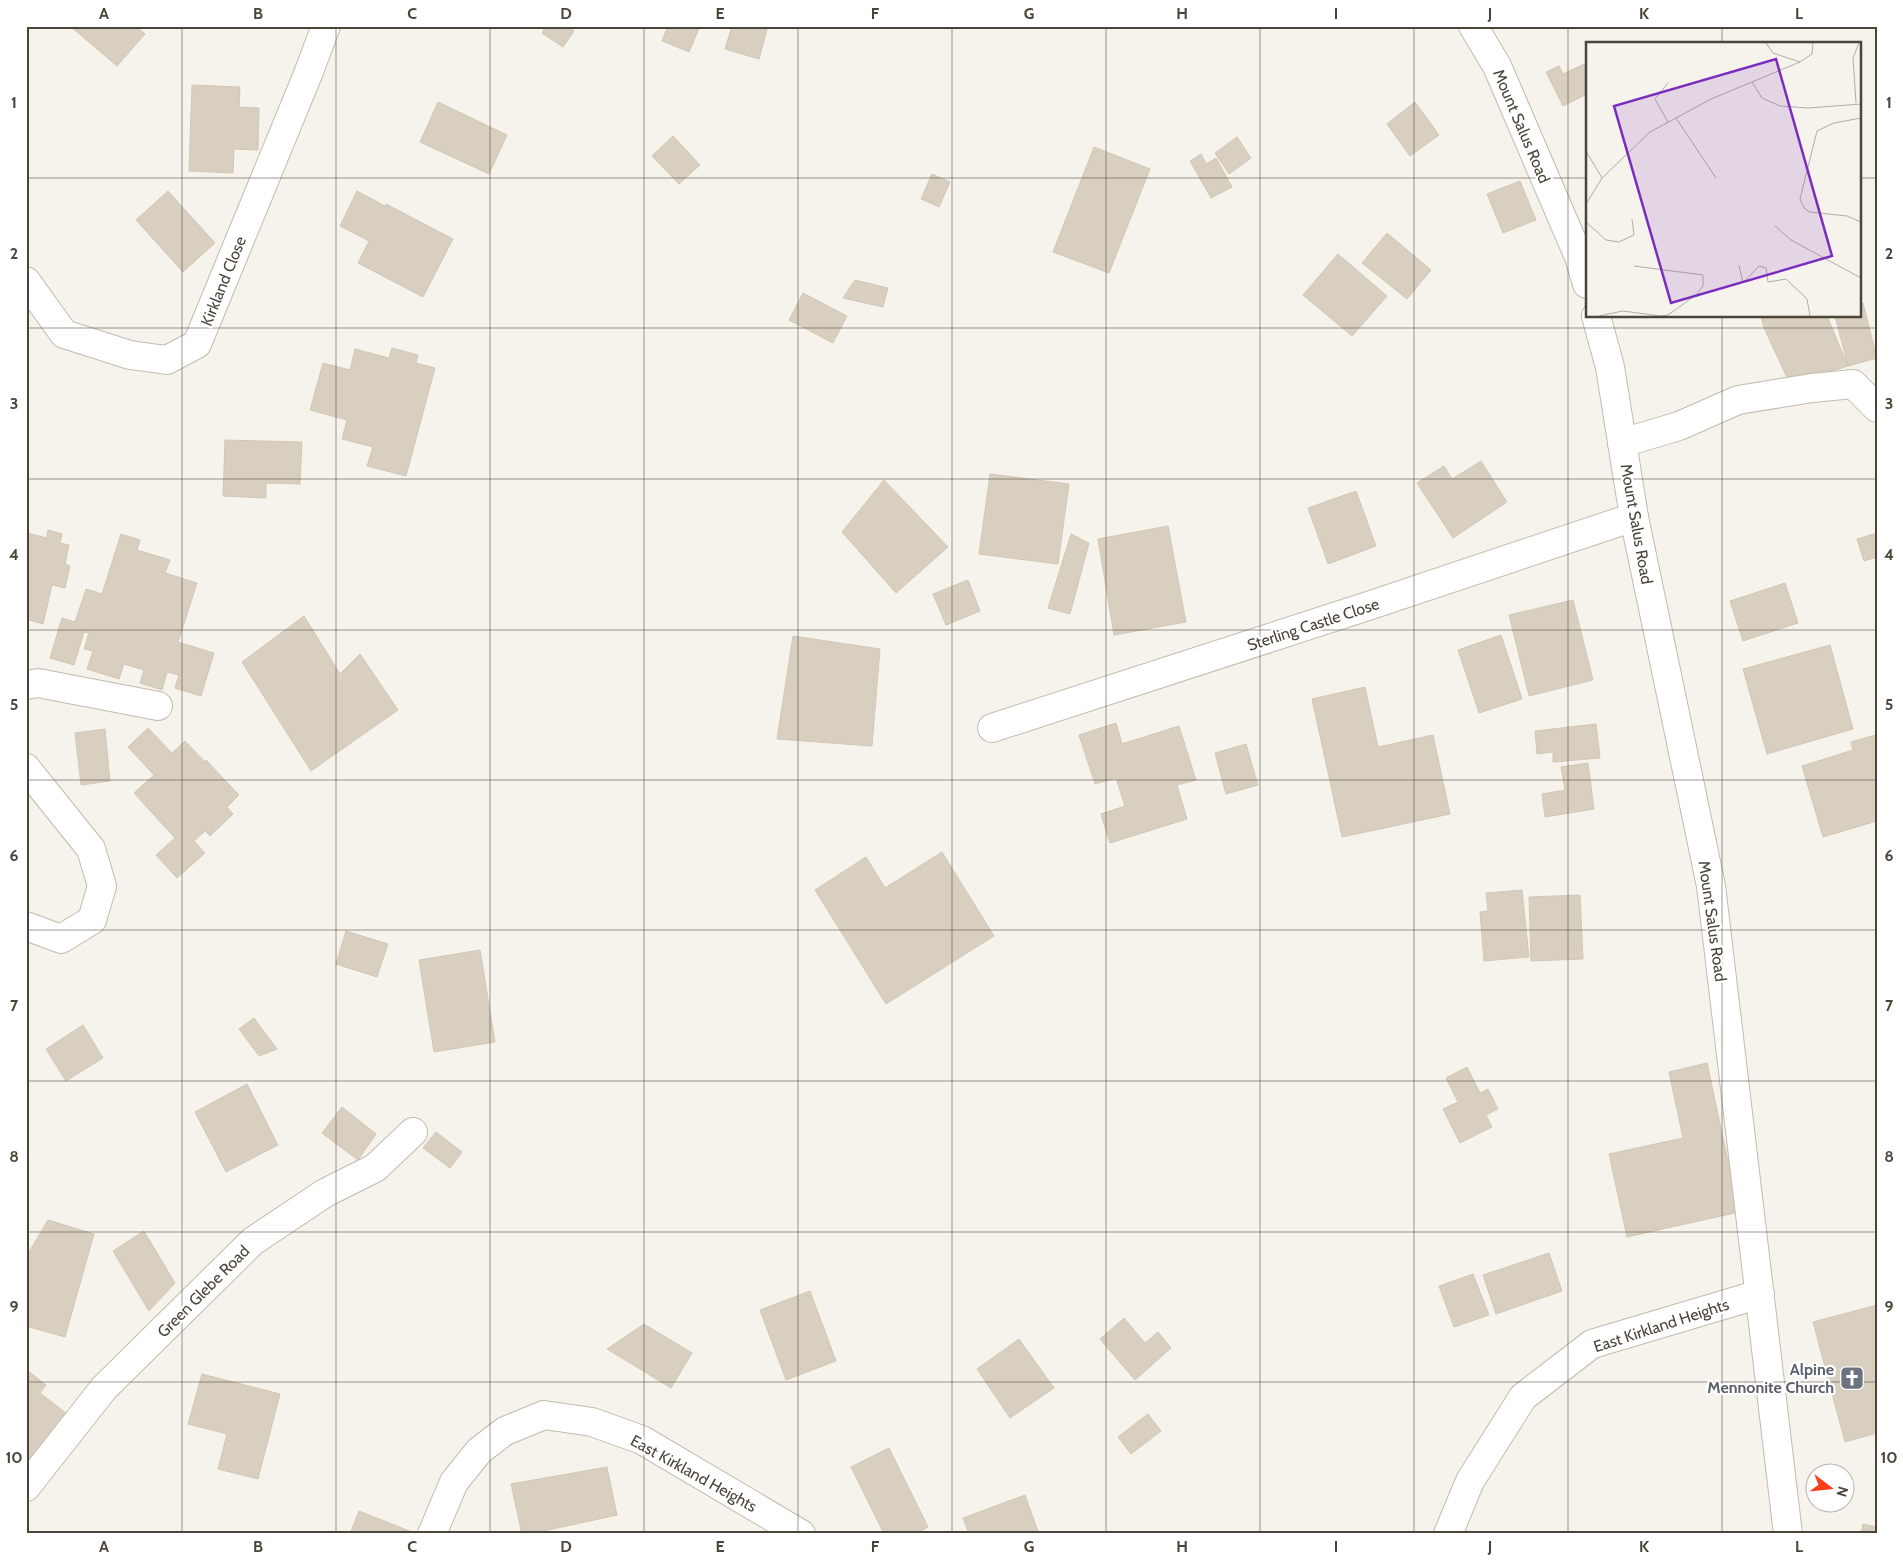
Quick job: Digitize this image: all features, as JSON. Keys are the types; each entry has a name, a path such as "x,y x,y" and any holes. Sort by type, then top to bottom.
{"street":[{"name":"Kirkland Close","path":"26,281 64,334 130,355 167,360 197,344 305,83 326,26"},
{"name":"Mount Salus Road","path":"1473,26 1497,66 1579,257 1586,281"},
{"name":"Mount Salus Road","path":"1597,318 1610,367 1634,517 1711,886 1788,1534"},
{"path":"1622,443 1679,426 1738,400 1812,388 1853,384 1877,408"},
{"name":"Sterling Castle Close","path":"992,728 1359,609 1634,517"},
{"path":"26,685 38,683 158,706"},
{"path":"26,768 91,850 102,886 92,920 61,939 26,926"},
{"name":"Green Glebe Road","path":"26,1487 104,1388 253,1241 324,1193 375,1168 413,1132"},
{"name":"East Kirkland Heights","path":"1448,1534 1470,1481 1523,1397 1592,1344 1760,1294"},
{"name":"East Kirkland Heights","path":"432,1534 454,1482 479,1451 505,1431 544,1415 592,1422 642,1440 801,1534"}],"building":[{"path":"70,26 136,26 145,34 117,66"},
{"path":"546,26 568,26 574,31 563,47 542,33"},
{"path":"668,26 700,26 689,52 662,41"},
{"path":"732,26 768,26 759,59 725,49"},
{"path":"1584,64 1586,68 1586,94 1563,106 1546,72 1559,66 1563,74"},
{"path":"192,85 240,87 239,107 259,108 258,150 234,149 233,173 189,171"},
{"path":"438,102 507,135 489,174 420,142"},
{"path":"1415,102 1439,135 1410,156 1387,124"},
{"path":"673,136 700,165 679,184 652,156"},
{"path":"1237,137 1251,158 1229,174 1215,153"},
{"path":"1094,147 1150,169 1109,273 1053,252"},
{"path":"1201,154 1206,164 1216,158 1232,187 1211,198 1190,161"},
{"path":"932,174 950,182 939,207 921,199"},
{"path":"1520,181 1536,220 1503,233 1487,194"},
{"path":"168,191 215,243 183,272 136,220"},
{"path":"357,191 453,239 423,297 358,263 369,241 340,226"},
{"path":"1387,233 1431,270 1407,299 1362,263"},
{"path":"1338,254 1387,296 1352,336 1303,295"},
{"path":"855,280 888,288 883,307 843,298"},
{"path":"803,293 847,316 833,343 789,320"},
{"path":"1863,303 1877,358 1848,366 1836,318 1860,318 1860,304"},
{"path":"1762,318 1828,318 1848,366 1790,384 1764,328"},
{"path":"392,348 418,355 416,363 435,368 406,476 367,466 373,447 342,439 347,420 310,410 323,363 350,370 355,349 389,358"},
{"path":"225,440 302,442 300,484 266,483 266,498 223,496"},
{"path":"1481,461 1507,502 1453,538 1417,483 1444,466 1452,479"},
{"path":"990,474 1069,484 1058,564 979,554"},
{"path":"884,480 948,547 896,593 842,532"},
{"path":"1356,491 1376,546 1328,564 1308,508"},
{"path":"1168,526 1186,622 1114,635 1098,539"},
{"path":"48,530 62,534 60,543 69,545 65,564 70,566 65,588 52,585 43,624 26,619 26,535 27,533 47,538"},
{"path":"1877,533 1877,557 1864,561 1857,539"},
{"path":"121,534 140,540 137,550 170,560 165,573 197,583 178,642 214,653 201,696 175,688 179,675 167,672 162,690 140,683 144,670 124,664 119,679 87,669 93,651 84,649 89,633 84,632 74,665 50,658 62,618 75,622 86,589 102,594"},
{"path":"1071,534 1089,543 1070,614 1048,608"},
{"path":"968,580 980,611 946,625 933,594"},
{"path":"1785,583 1798,623 1743,641 1730,601"},
{"path":"1573,600 1593,680 1529,696 1509,615"},
{"path":"304,616 340,674 360,654 398,710 311,771 242,662"},
{"path":"1501,635 1522,699 1479,713 1458,650"},
{"path":"793,636 880,649 872,746 777,739"},
{"path":"1830,645 1853,729 1767,754 1743,669"},
{"path":"1365,687 1378,747 1433,735 1450,814 1342,837 1312,699"},
{"path":"1116,723 1122,744 1179,726 1196,780 1177,785 1187,819 1110,843 1101,814 1125,806 1116,778 1095,784 1079,735"},
{"path":"1596,724 1600,758 1553,762 1553,752 1537,754 1535,731"},
{"path":"148,728 172,753 185,741 239,795 227,807 233,814 210,836 205,831 194,841 205,853 177,878 156,855 175,838 134,793 154,775 128,747"},
{"path":"105,729 110,781 81,785 75,733"},
{"path":"1875,735 1877,742 1877,821 1823,837 1802,766 1853,750 1851,742"},
{"path":"1246,744 1258,785 1226,794 1215,753"},
{"path":"1588,763 1594,809 1545,817 1542,794 1565,790 1561,767"},
{"path":"942,852 994,936 886,1004 815,890 866,857 885,888"},
{"path":"1522,890 1529,957 1484,961 1480,912 1488,911 1486,893"},
{"path":"1580,895 1583,959 1531,961 1529,897"},
{"path":"346,931 388,944 377,977 336,964"},
{"path":"480,950 495,1042 434,1052 419,960"},
{"path":"254,1018 277,1049 259,1056 239,1029"},
{"path":"83,1025 103,1058 66,1081 46,1049"},
{"path":"1707,1063 1739,1212 1627,1237 1609,1154 1683,1138 1669,1072"},
{"path":"1467,1067 1480,1093 1488,1089 1498,1109 1486,1115 1492,1127 1460,1143 1443,1109 1458,1102 1446,1078"},
{"path":"247,1084 278,1145 226,1172 195,1112"},
{"path":"342,1107 376,1134 358,1160 322,1133"},
{"path":"436,1132 462,1152 450,1168 423,1148"},
{"path":"48,1220 94,1234 65,1337 26,1326 26,1257"},
{"path":"144,1231 175,1283 149,1311 113,1251"},
{"path":"1549,1253 1562,1291 1496,1314 1483,1275"},
{"path":"1473,1274 1489,1315 1454,1327 1439,1286"},
{"path":"810,1291 836,1361 786,1380 760,1310"},
{"name":"Alpine Mennonite Church","path":"1877,1305 1877,1433 1845,1442 1813,1322"},
{"path":"1124,1318 1145,1343 1158,1332 1171,1348 1135,1380 1100,1339"},
{"path":"644,1324 692,1353 671,1388 607,1349"},
{"path":"1019,1339 1054,1388 1010,1418 977,1369"},
{"path":"27,1370 46,1385 40,1393 71,1417 26,1474"},
{"path":"202,1374 280,1394 258,1479 218,1469 227,1434 188,1424"},
{"path":"1148,1414 1161,1431 1131,1454 1118,1437"},
{"path":"889,1448 928,1527 916,1534 884,1534 851,1467"},
{"path":"607,1467 617,1515 530,1534 522,1534 511,1484"},
{"path":"1025,1495 1039,1534 969,1534 963,1518"},
{"path":"359,1511 412,1532 411,1534 350,1534"},
{"path":"1863,1524 1877,1527 1877,1534 1861,1534"}],"place":[{"name":"Alpine Mennonite Church","path":"1852,1378"}]}
